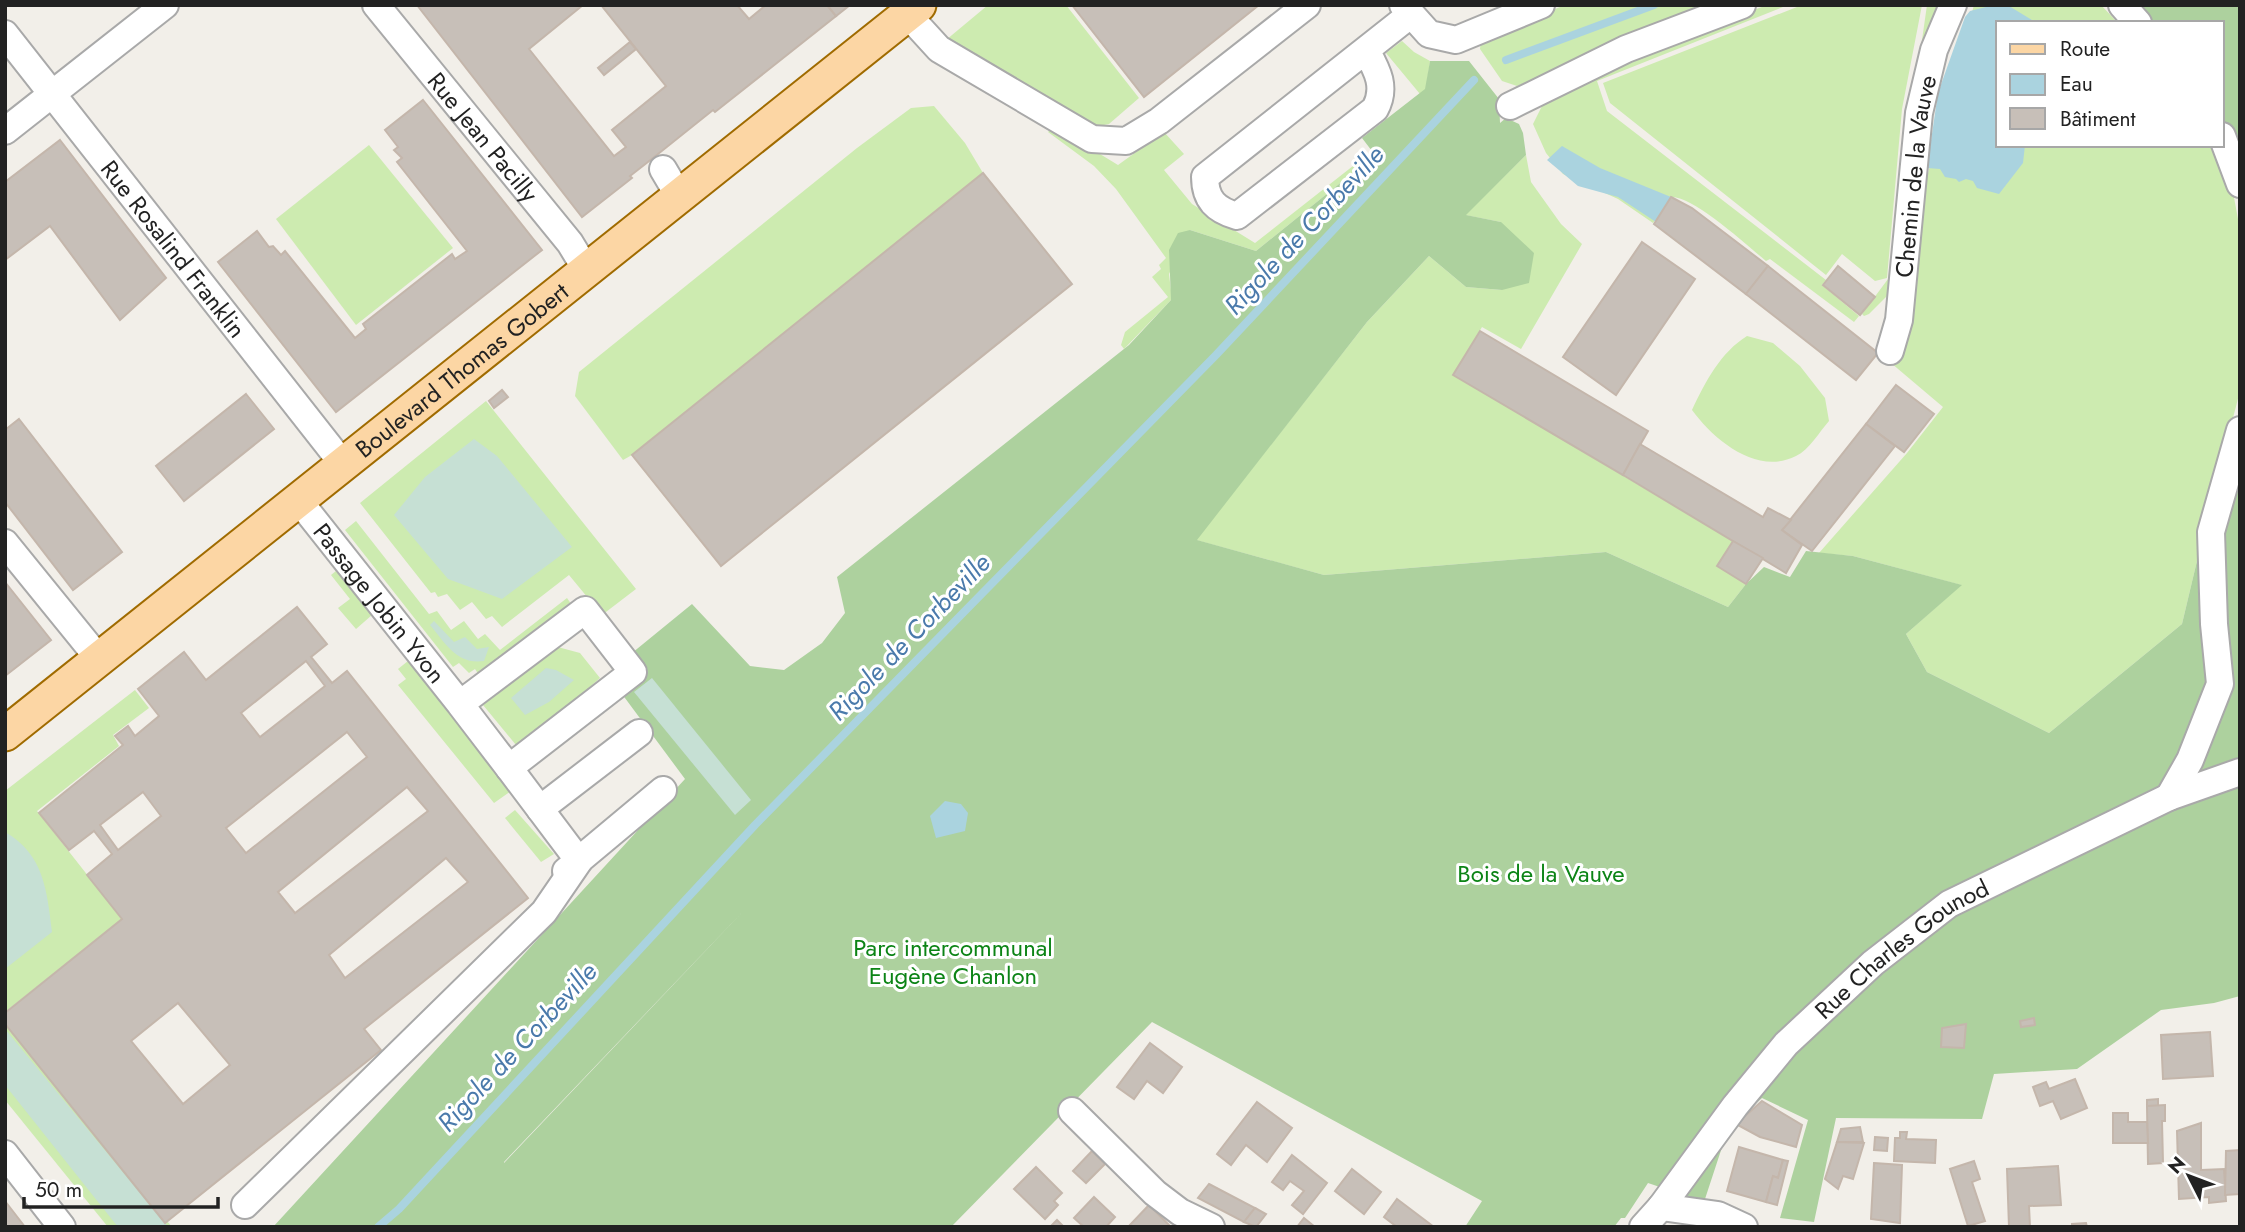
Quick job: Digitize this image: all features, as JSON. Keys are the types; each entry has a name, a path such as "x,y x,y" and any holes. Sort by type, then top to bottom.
{"main road":[{"name":"Boulevard Thomas Gobert","path":"5,734 587,271 671,182 913,10"}],"street":[{"path":"5,131 165,5"},
{"name":"Rue Jean Pacilly","path":"376,5 570,243 587,271"},
{"path":"913,10 939,49 1092,139 1126,141 1159,121 1307,5"},
{"path":"1366,50 1377,69 1382,87 1375,109 1237,216 1214,205 1207,195 1205,177 1366,50 1406,10 1429,34 1456,40 1487,15 1541,5"},
{"path":"1510,106 1626,49 1742,5"},
{"name":"Chemin de la Vauve","path":"1890,351 1899,320 1919,113 1934,50 1953,5"},
{"path":"2122,5 2136,21"},
{"name":"Rue Rosalind Franklin","path":"5,34 343,464"},
{"path":"2224,141 2240,184"},
{"path":"2169,797 2190,760 2220,684 2214,624 2211,532 2240,430"},
{"name":"Passage Jobin Yvon","path":"299,501 509,768 633,672 585,610 460,704"},
{"path":"5,543 100,660"},
{"path":"540,809 639,733"},
{"path":"509,768 579,861"},
{"name":"Rue Charles Gounod","path":"1652,1217 1735,1106 1786,1044 1873,963 1948,904 2169,797 2240,772"},
{"path":"548,885 663,790"},
{"path":"245,1205 544,912 579,861"},
{"path":"1072,1111 1155,1193 1180,1212 1211,1227"},
{"path":"5,1154 62,1227"},
{"path":"1652,1217 1718,1215 1742,1225"}],"green space":[{"path":"988,5 1066,5 1139,98 1109,124 1089,128 946,40"},
{"path":"1565,5 1717,5 1517,86 1502,81 1480,49 1481,39"},
{"path":"1767,5 1788,5 1597,81 1607,111 1826,280 1822,285 1859,316 1854,322 1770,259 1766,261 1720,223 1682,199 1672,197 1653,223 1618,199 1563,174 1546,153 1533,124 1543,104 1583,75"},
{"path":"1802,5 1922,5 1902,109 1887,278 1875,281 1842,254 1826,275 1610,103 1603,83"},
{"path":"1927,5 1947,5 1890,293 1864,316 1862,314 1888,279"},
{"path":"1974,5 2101,5 2116,21 1996,21 1996,147 2215,147 2233,192 2240,230 2240,391 2182,624 2049,733 1927,672 1906,634 1961,585 1853,556 1819,553 1907,453 1943,407 1891,363 1911,326 1925,184"},
{"path":"2126,5 2240,5 2240,151 2224,131 2224,21 2138,21"},
{"path":"1402,41 1430,61 1426,89 1420,94 1386,53"},
{"path":"1430,61 1469,61 1499,99 1500,123 1506,118 1519,124 1526,155 1466,215 1501,222 1534,253 1529,283 1502,290 1466,287 1429,256 1367,322 1197,540 1324,575 1606,552 1728,607 1764,567 1790,577 1806,551 1853,556 1962,585 1906,634 1927,672 2049,733 2182,624 2211,502 2240,439 2240,996 2214,1003 2161,1010 2077,1069 1994,1074 1982,1119 1836,1118 1814,1222 1780,1218 1808,1120 1762,1098 1728,1129 1704,1202 1648,1183 1625,1218 1621,1218 1614,1227 1465,1227 1482,1201 1152,1022 951,1227 273,1227 685,779 622,694 648,672 632,653 692,604 750,666 784,670 822,643 845,613 837,577 1129,345 1171,300 1169,250 1178,233 1190,230 1256,251 1375,155 1362,138 1425,89","holes":["750,904 504,1163 504,1162"]},
{"path":"934,106 965,143 983,173 623,460 575,396 579,372 857,148 911,108"},
{"path":"1054,126 1118,165 1164,132 1184,154 1164,170 1192,204 1255,243 1372,151 1375,155 1256,251 1190,230 1169,274 1172,299 1124,349 1121,345 1125,332 1168,297 1152,277 1161,269 1159,265 1166,258 1116,189 1094,166 1048,132"},
{"path":"369,145 453,248 356,325 276,219"},
{"path":"1526,155 1531,182 1561,224 1582,244 1521,349 1482,327 1454,375 1733,541 1717,566 1746,584 1728,607 1606,552 1324,575 1196,540 1367,322 1429,256 1466,287 1502,290 1501,222 1465,215"},
{"path":"1747,336 1773,343 1800,366 1825,398 1829,421 1810,445 1796,456 1781,461 1766,461 1738,452 1712,433 1692,410 1708,378 1722,359"},
{"path":"486,401 636,589 602,615 569,575 502,627 492,616 486,619 472,602 460,610 447,594 438,597 435,592 431,593 360,503"},
{"path":"474,439 497,456 572,547 502,599 448,579 394,515 425,477"},
{"path":"356,521 429,614 437,611 451,630 464,621 478,639 485,634 500,650 567,598 576,611 504,667 497,660 479,675 475,669 469,673 459,663 453,667 345,530"},
{"path":"336,571 372,615 356,629 338,608 350,599 331,575"},
{"path":"434,621 454,642 465,637 477,649 489,647 484,661 466,660 453,652 430,625"},
{"path":"554,646 580,653 600,678 582,694 587,699 540,737 534,730 516,745 483,705"},
{"path":"408,661 511,791 494,803 398,685 406,679 398,669"},
{"path":"546,668 556,670 574,680 549,702 525,715 511,698"},
{"path":"652,678 751,800 735,815 634,692"},
{"path":"135,690 149,708 113,735 119,746 37,811 122,919 5,1012 5,791"},
{"path":"515,810 554,854 541,862 505,818"},
{"path":"5,832 18,841 36,862 45,888 52,932 5,969"},
{"path":"5,1023 172,1227 108,1227 5,1100"},
{"path":"5,1029 168,1227 118,1227 5,1085"}],"water":[{"path":"1990,6 2009,6 2034,21 1996,21 1996,147 2025,147 2023,163 1999,194 1977,188 1973,181 1966,179 1959,182 1945,177 1940,169 1927,168 1938,93 1965,17 1970,11"},
{"path":"1562,146 1600,168 1671,197 1656,222 1618,197 1578,186 1547,160"},
{"path":"945,801 961,804 968,813 965,831 936,838 930,816"}],"building":[{"path":"417,5 583,5 529,49 614,156 626,147 612,130 666,86 601,5 737,5 749,19 766,5 827,5 836,16 715,112 713,110 582,217"},
{"path":"827,5 850,5 836,16"},
{"path":"1072,5 1259,5 1144,97"},
{"path":"630,42 636,49 604,75 598,68"},
{"path":"423,100 542,250 336,412 218,262 257,231 269,247 273,246 281,255 285,251 355,338 366,329 363,324 452,254 455,259 467,251 397,162 402,158 394,150 398,147 385,130"},
{"path":"60,140 166,278 120,320 50,226 5,260 5,182"},
{"path":"983,173 1072,284 721,566 632,455"},
{"path":"1671,197 1692,208 1768,266 1746,294 1654,224"},
{"path":"1642,242 1695,279 1616,395 1563,357"},
{"path":"1768,266 1878,353 1856,380 1746,294"},
{"path":"1838,266 1875,297 1860,315 1823,285"},
{"path":"1480,331 1648,431 1623,475 1453,375"},
{"path":"1896,385 1934,414 1904,452 1866,424"},
{"path":"502,390 508,397 494,408 489,401"},
{"path":"246,394 274,429 184,501 156,466"},
{"path":"19,419 122,552 73,590 5,502 5,430"},
{"path":"1866,424 1895,446 1812,551 1782,530"},
{"path":"1640,444 1763,517 1768,508 1791,520 1782,530 1802,545 1786,573 1623,475"},
{"path":"1733,541 1763,558 1746,584 1717,566"},
{"path":"5,582 51,640 5,676"},
{"path":"297,607 327,644 311,657 332,683 347,671 528,898 364,1029 381,1050 165,1223 5,1024 5,1013 122,919 87,875 112,854 94,831 69,850 39,813 123,745 115,736 128,726 135,736 159,716 138,689 184,652 206,680","holes":["306,661 325,686 260,737 241,713","347,732 367,757 246,853 226,828","407,787 428,811 295,913 278,892","143,792 161,816 118,850 100,825","446,858 468,882 345,978 329,955","178,1003 230,1065 183,1104 131,1041"]},
{"path":"2034,1018 2035,1025 2021,1027 2020,1021"},
{"path":"1966,1024 1964,1048 1941,1047 1942,1028"},
{"path":"2210,1032 2213,1076 2163,1079 2161,1035"},
{"path":"1150,1043 1182,1067 1163,1093 1147,1081 1134,1099 1117,1087"},
{"path":"2075,1079 2087,1108 2061,1119 2053,1101 2040,1106 2033,1087 2046,1082 2049,1089"},
{"path":"2158,1099 2158,1106 2147,1106 2147,1100"},
{"path":"1762,1101 1802,1125 1796,1147 1760,1137 1736,1124"},
{"path":"1257,1102 1292,1128 1267,1162 1246,1145 1231,1165 1217,1154"},
{"path":"2165,1105 2165,1121 2162,1121 2163,1163 2148,1164 2147,1106"},
{"path":"2113,1113 2128,1113 2128,1122 2147,1122 2148,1143 2113,1143"},
{"path":"2201,1123 2201,1170 2224,1169 2226,1201 2209,1203 2209,1197 2179,1199 2177,1131"},
{"path":"1860,1127 1863,1142 1837,1142 1841,1129"},
{"path":"1900,1132 1907,1132 1906,1139 1936,1140 1935,1163 1894,1161 1895,1138 1900,1138"},
{"path":"1875,1137 1888,1138 1887,1151 1874,1150"},
{"path":"1837,1142 1864,1143 1853,1179 1843,1176 1838,1189 1825,1179"},
{"path":"1739,1147 1783,1160 1778,1178 1773,1176 1766,1202 1727,1191"},
{"path":"2240,1150 2240,1194 2225,1195 2226,1151"},
{"path":"1092,1151 1105,1164 1086,1183 1073,1171"},
{"path":"1292,1155 1327,1183 1303,1214 1292,1205 1304,1191 1290,1181 1283,1190 1272,1182"},
{"path":"1783,1160 1788,1161 1777,1205 1766,1202 1773,1176 1778,1178"},
{"path":"1974,1161 1980,1179 1972,1182 1985,1221 1968,1226 1950,1169"},
{"path":"1874,1163 1902,1165 1900,1223 1871,1219"},
{"path":"2058,1166 2061,1205 2029,1206 2030,1227 2009,1227 2007,1169"},
{"path":"1036,1167 1062,1193 1054,1201 1058,1205 1045,1219 1014,1189"},
{"path":"1352,1169 1381,1192 1364,1214 1335,1191"},
{"path":"1209,1184 1255,1208 1244,1222 1198,1198"},
{"path":"1094,1197 1115,1217 1106,1227 1084,1227 1074,1218"},
{"path":"1397,1199 1434,1227 1397,1227 1384,1217"},
{"path":"5,1201 25,1227 5,1227"},
{"path":"1149,1205 1171,1227 1128,1227"},
{"path":"1255,1208 1266,1214 1256,1227 1244,1222"},
{"path":"1304,1218 1315,1227 1297,1227"},
{"path":"1057,1220 1064,1227 1050,1227"},
{"path":"2086,1223 2087,1227 2072,1227 2072,1224"}],"waterway":[{"name":"Rigole de Corbeville","path":"1506,60 1654,5"},
{"name":"Rigole de Corbeville","path":"378,1227 399,1209 755,825 1216,355 1474,80"}],"park label":[{"name":"Bois de la Vauve","path":"1541,873"},
{"name":"Parc intercommunal Eugène Chanlon","path":"953,961"}]}
